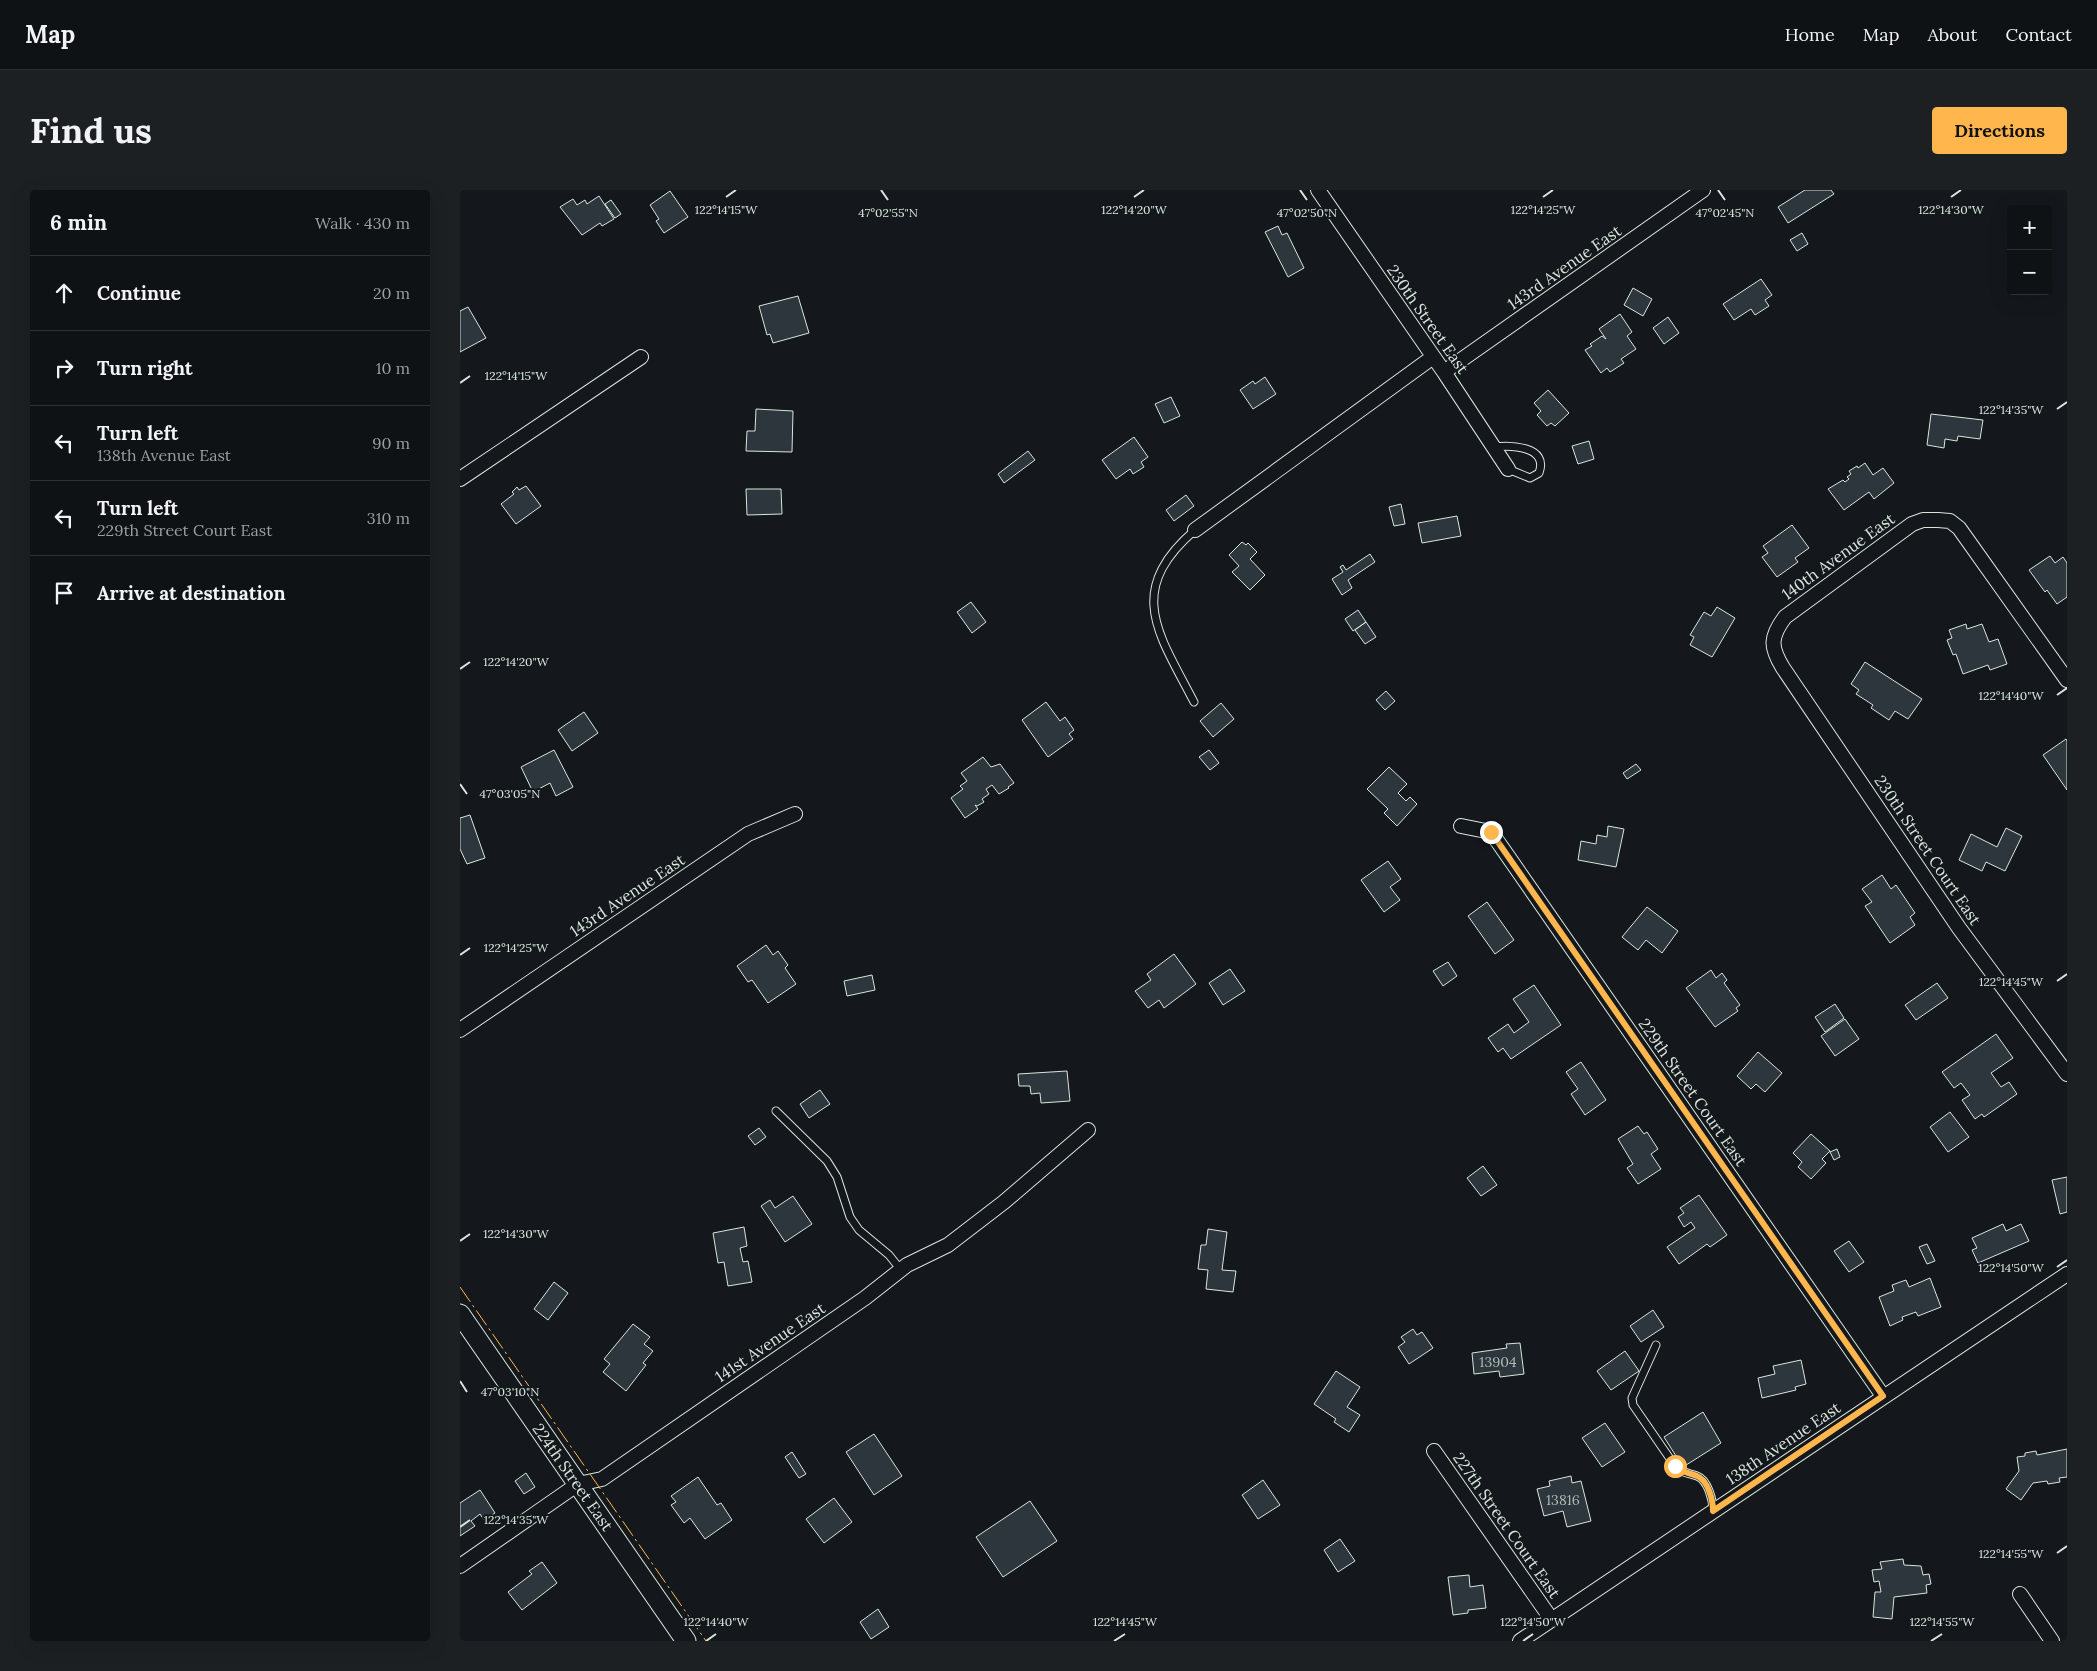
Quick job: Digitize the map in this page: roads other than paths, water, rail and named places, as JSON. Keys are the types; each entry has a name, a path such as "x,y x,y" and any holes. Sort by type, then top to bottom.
{"street":[{"name":"230th Street East","path":"1318,190 1444,372 1508,469"},
{"name":"143rd Avenue East","path":"1444,372 1703,190"},
{"path":"460,479 640,357"},
{"path":"1195,530 1433,357"},
{"name":"140th Avenue East","path":"1773,640 1777,628 1785,616 1912,524 1923,520 1950,521 1959,528 2067,680"},
{"name":"230th Street Court East","path":"1773,640 1774,649 1784,668 1959,928 2067,1074"},
{"name":"143rd Avenue East","path":"460,1030 748,834 795,814"},
{"name":"229th Street Court East","path":"1461,826 1491,832 1883,1396"},
{"name":"141st Avenue East","path":"460,1566 578,1484 602,1480 865,1298 901,1270 948,1245 1004,1202 1088,1130"},
{"name":"138th Avenue East","path":"1520,1641 2067,1274"},
{"name":"224th Street East","path":"460,1314 686,1641"},
{"name":"227th Street Court East","path":"1434,1451 1552,1620"},
{"path":"2020,1594 2052,1641"}],"lane":[{"path":"1493,447 1511,445 1531,451 1541,458 1543,464 1540,473 1530,478 1508,469"},
{"path":"1194,702 1161,638 1154,618 1152,599 1156,581 1162,567 1178,544 1195,530"},
{"path":"776,1110 827,1161 837,1177 850,1218 859,1230 889,1255 901,1270"},
{"path":"1656,1345 1632,1398 1633,1405 1675,1466 1680,1471 1698,1476 1704,1482 1713,1503 1713,1511"}]}
